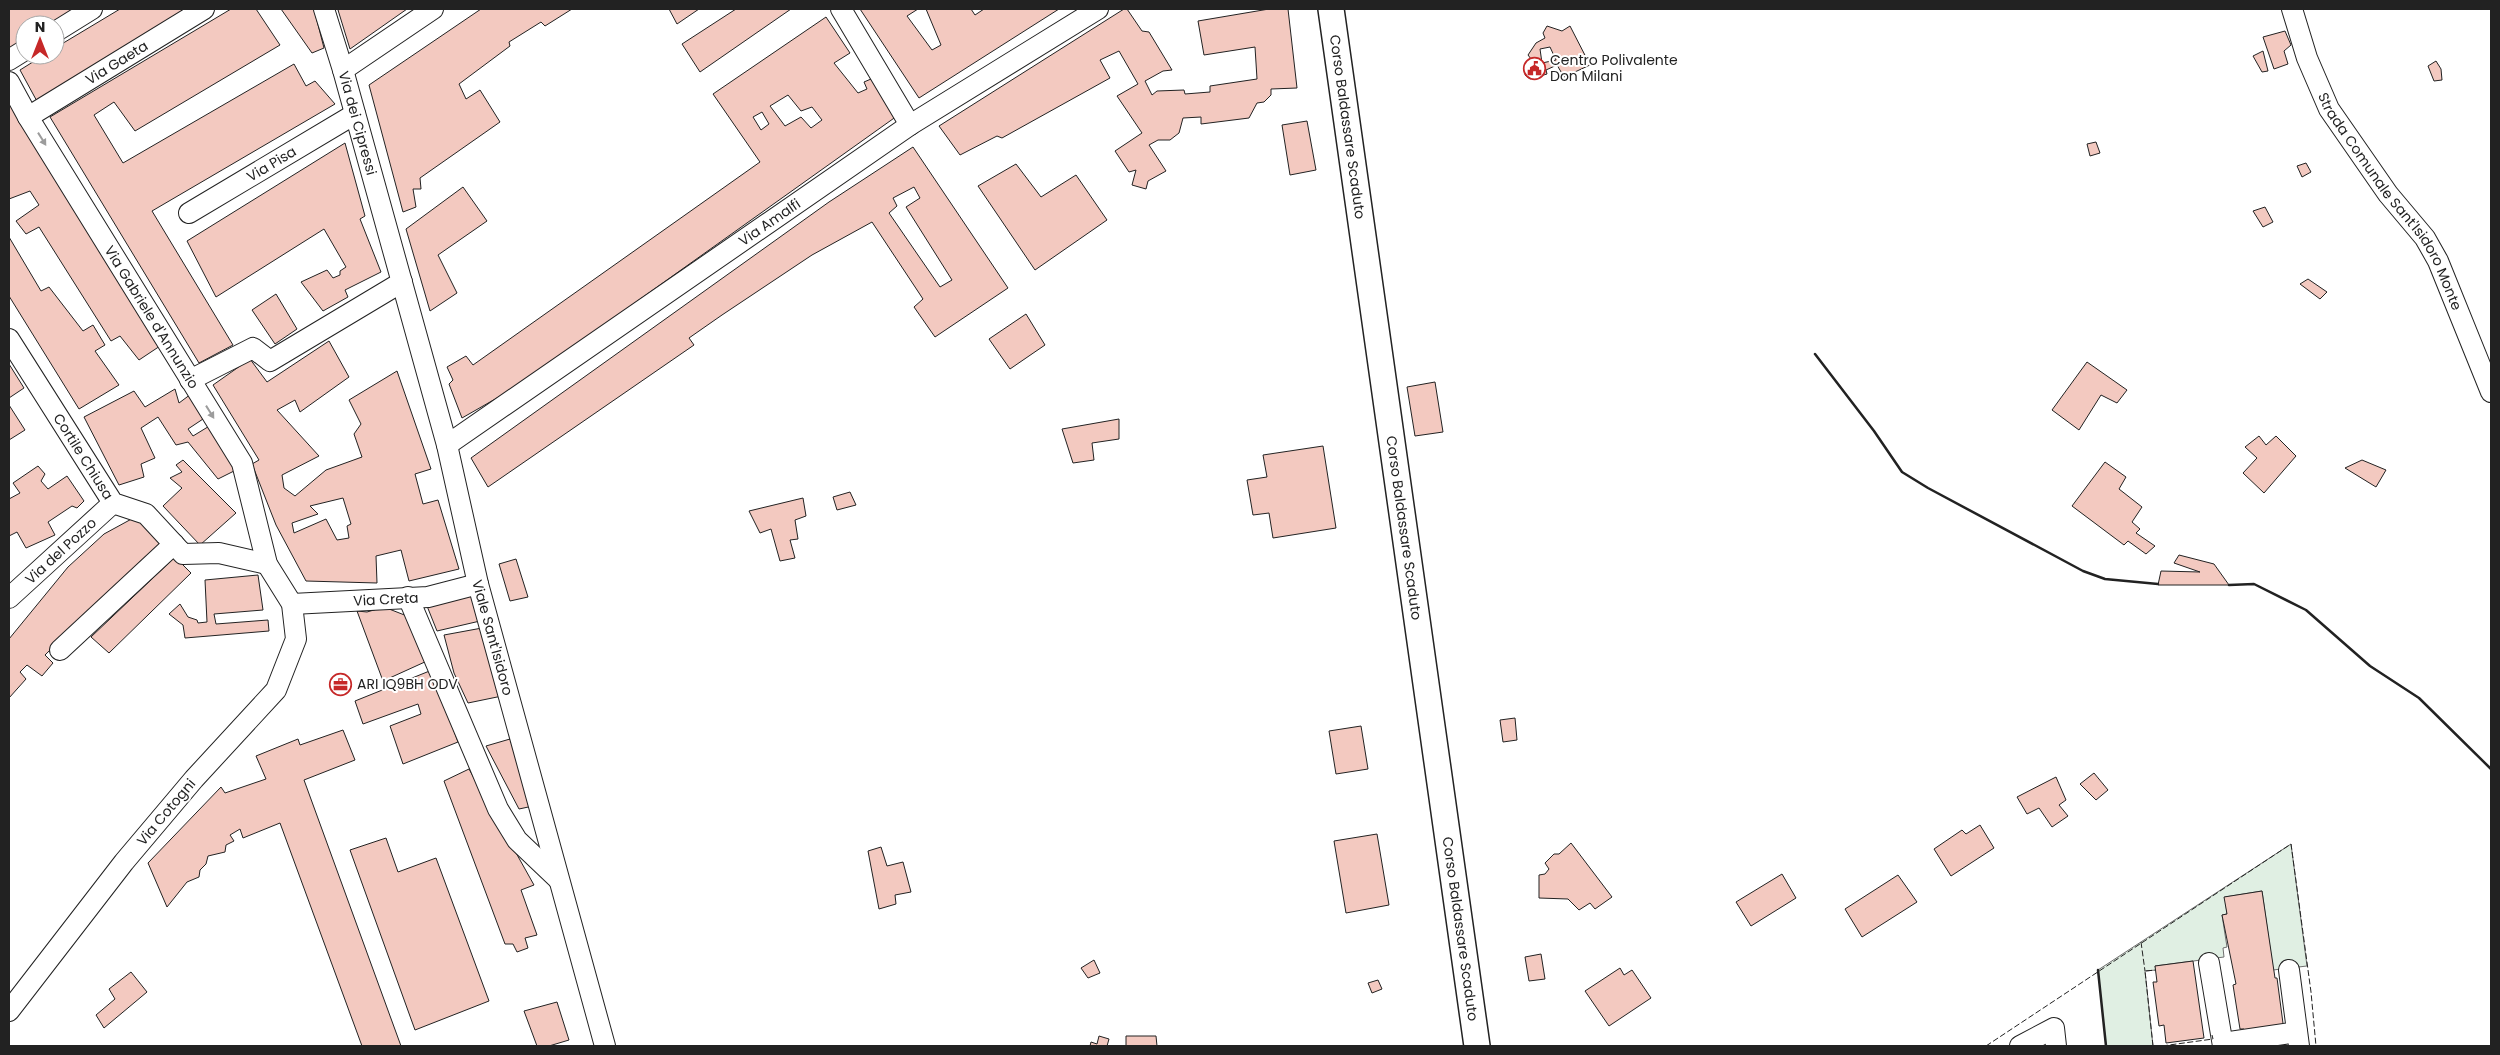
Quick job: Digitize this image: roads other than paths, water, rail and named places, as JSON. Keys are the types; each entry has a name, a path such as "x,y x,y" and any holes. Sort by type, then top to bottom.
{"street":[{"path":"65,26 92,9"},
{"name":"Via Gaeta","path":"28,117 204,9"},
{"path":"344,70 433,9"},
{"path":"841,9 910,125"},
{"name":"Via Amalfi","path":"447,445 910,125 1098,9"},
{"name":"Corso Baldassare Scaduto","path":"1331,9 1477,1046"},
{"name":"Strada Comunale Sant'Isidoro Monte","path":"2292,9 2307,58 2329,109 2388,194 2425,238 2438,261 2491,392"},
{"name":"Via dei Cipressi","path":"326,13 344,70 386,228"},
{"name":"Via Gabriele d'Annunzio","path":"9,82 28,117 242,463 267,564 292,604"},
{"name":"Via Pisa","path":"189,213 355,114"},
{"name":"Viale Sant'Isidoro","path":"386,228 447,445 478,584 605,1046"},
{"path":"190,380 253,348 270,361 402,282"},
{"name":"Cortile Chiusa","path":"9,339 113,504 146,514 183,554 219,553 267,564"},
{"name":"Via del Pozzo","path":"9,598 113,504"},
{"path":"60,650 174,544"},
{"name":"Via Creta","path":"292,604 428,597 478,584"},
{"path":"408,597 498,809 517,840 558,879"},
{"name":"Via Cotogni","path":"9,1011 124,862 194,779 276,690 296,639 292,604"},
{"path":"2209,962 2223,1045 2298,1039 2289,970"},
{"path":"2020,1046 2054,1028 2056,1046"}],"place":[{"name":"Centro Polivalente Don Milani","path":"1534,68"},
{"name":"ARI IQ9BH ODV","path":"341,684"}]}
